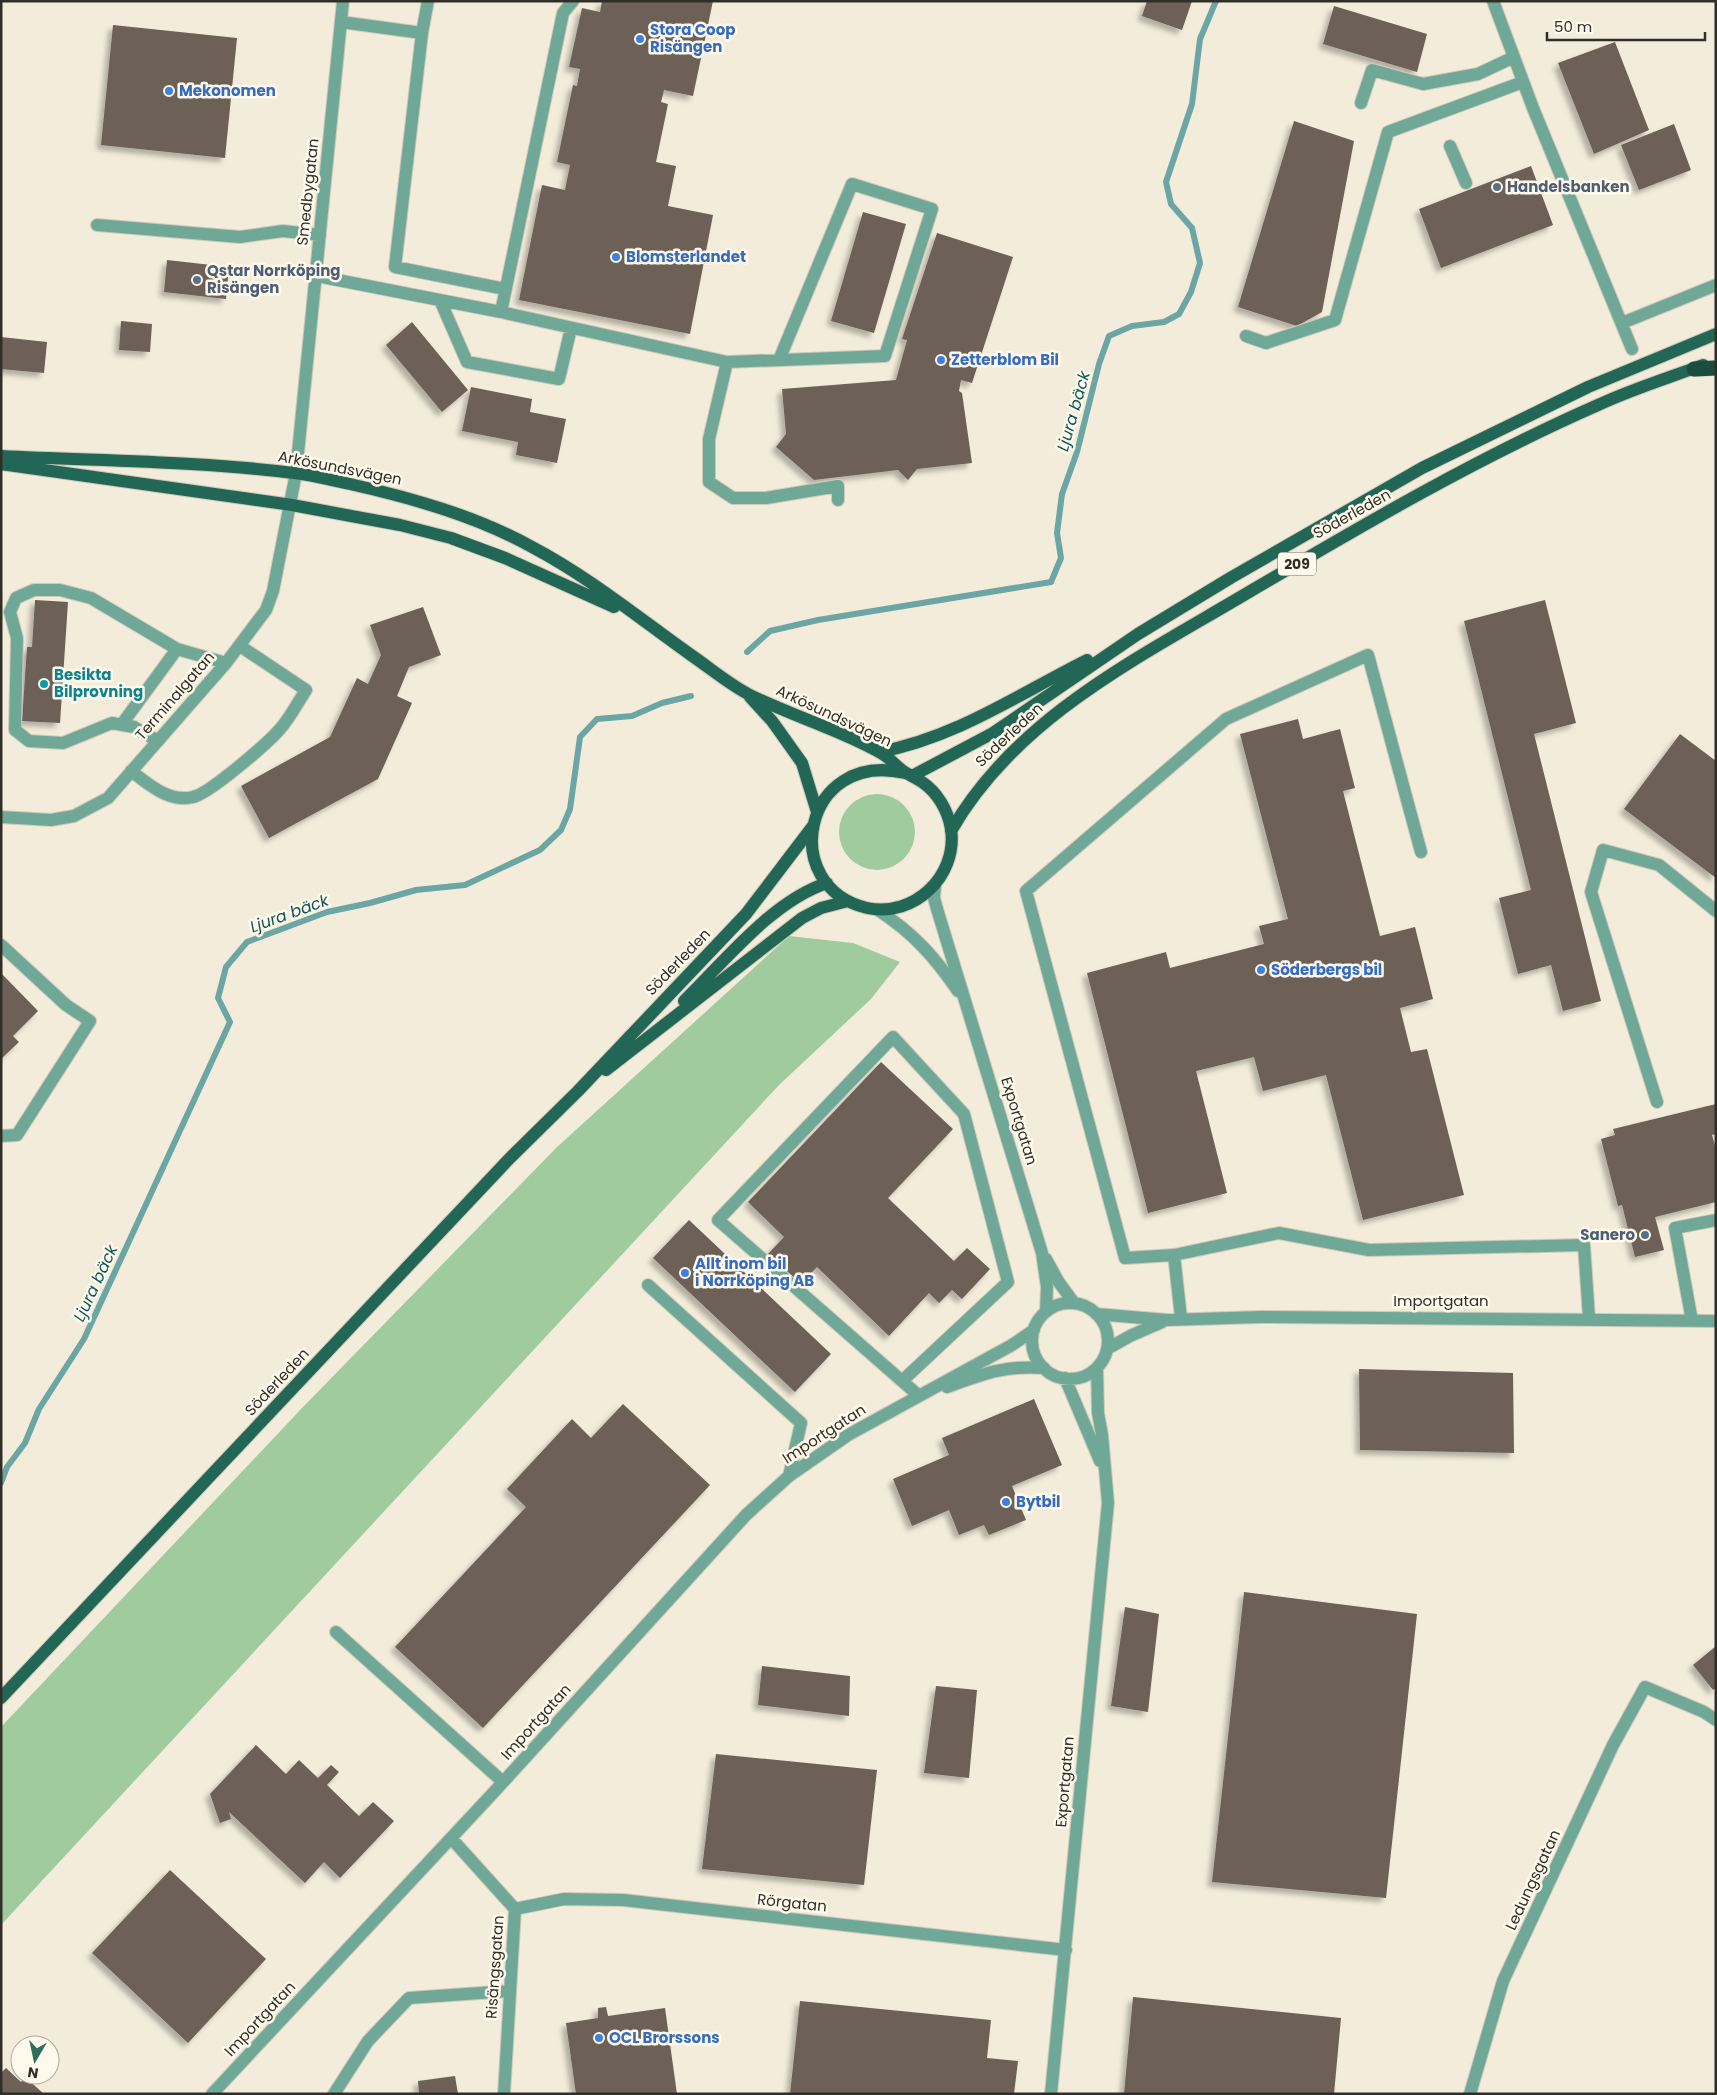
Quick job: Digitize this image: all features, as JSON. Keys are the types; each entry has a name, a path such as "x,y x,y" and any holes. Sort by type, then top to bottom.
{"highway":[{"path":"1694,369 1716,368"}],"main road":[{"name":"Söderleden","path":"909,775 993,733 1138,634 1232,577 1446,456 1588,387 1716,334"},
{"name":"Söderleden","path":"951,830 978,788 1030,735 1067,706 1154,648 1450,477 1598,404 1647,384 1716,361"},
{"name":"Arkösundsvägen","path":"1,456 244,468 296,473 418,501 471,520 530,545 583,577 746,694 772,721 802,763 817,812"},
{"name":"Arkösundsvägen","path":"1,464 292,505 400,525 451,538 559,580 641,620"},
{"name":"Söderleden","path":"879,752 916,744 956,729 1138,634"},
{"name":"Arkösundsvägen","path":"746,694 879,752 891,759 909,775"},
{"path":"875,769 909,775 934,793 948,817 951,830 949,860 935,885 923,896 909,904 878,910 848,901 827,883 816,866 812,846 813,826 817,812 834,787 860,772 875,769"},
{"name":"Söderleden","path":"1,1698 508,1160 578,1091 746,914 813,826"},
{"name":"Söderleden","path":"641,1044 765,922 805,892 827,883"},
{"name":"Söderleden","path":"578,1091 802,918 821,908 848,901"}],"street":[{"name":"Smedbygatan","path":"292,505 317,276 343,1"},
{"path":"428,1 422,33 395,267 504,289"},
{"path":"501,312 504,289 563,13 573,1"},
{"path":"1493,1 1533,108 1632,349"},
{"path":"341,22 422,33"},
{"path":"1361,103 1372,70 1423,84 1478,74 1514,57"},
{"path":"1246,336 1266,344 1334,320 1388,132 1524,82"},
{"path":"1450,146 1466,183"},
{"path":"317,276 501,312 726,362 779,360 885,356 932,209 852,184 779,360"},
{"path":"97,225 240,236 284,231 320,235"},
{"path":"1622,323 1716,285"},
{"path":"440,300 467,362 559,379 571,328"},
{"path":"726,362 709,439 709,482 733,498 766,498 838,486 838,500"},
{"name":"Terminalgatan","path":"1,817 51,820 74,816 108,798 226,663 266,610 273,591 282,540 292,505"},
{"path":"158,741 143,731 122,724 112,723 63,743 30,741 15,730 17,638 10,612 16,598 34,590 60,590 91,598 177,649 226,663"},
{"path":"131,771 156,790 171,796 192,798 213,787 281,729 306,690 240,646"},
{"path":"122,724 177,649"},
{"path":"1420,852 1368,655 1226,719 1026,891 1125,1258 1174,1255 1279,1233 1369,1250 1584,1245 1589,1318"},
{"path":"1657,1102 1591,892 1603,850 1658,865 1716,911"},
{"name":"Exportgatan","path":"935,885 934,898 1042,1253 1047,1287 1046,1311"},
{"name":"Exportgatan","path":"878,910 905,928 922,944 964,1000"},
{"path":"1,945 66,1005 90,1022 17,1135 1,1136"},
{"path":"902,1381 1008,1282 964,1114 893,1037 718,1220 902,1381 913,1398"},
{"path":"1692,1321 1675,1228 1716,1220"},
{"name":"Exportgatan","path":"1042,1253 1058,1281 1074,1303"},
{"path":"1174,1255 1181,1318"},
{"path":"648,1285 801,1424 789,1476"},
{"path":"1074,1303 1082,1305 1096,1314 1106,1330 1107,1349 1097,1368 1087,1375 1065,1378 1054,1375 1044,1368 1033,1351 1034,1330 1046,1311 1059,1305 1074,1303"},
{"name":"Importgatan","path":"1096,1314 1167,1320 1181,1318 1589,1318 1716,1321"},
{"name":"Importgatan","path":"1107,1349 1130,1336 1167,1320"},
{"name":"Importgatan","path":"212,2094 503,1782 746,1515 789,1476 848,1435 1012,1345 1034,1330"},
{"name":"Importgatan","path":"913,1398 996,1370 1023,1366 1044,1368"},
{"name":"Exportgatan","path":"1050,2094 1066,1950 1108,1503 1096,1389 1097,1368"},
{"name":"Exportgatan","path":"1065,1378 1105,1472"},
{"path":"336,1632 503,1782"},
{"name":"Ledungsgatan","path":"1470,2094 1504,1981 1613,1745 1645,1688 1704,1712 1716,1720"},
{"name":"Risängsgatan","path":"451,1838 515,1909 504,2094"},
{"name":"Rörgatan","path":"515,1909 564,1899 623,1900 1066,1950"},
{"path":"334,2094 368,2041 408,1998 509,1991"}],"green space":[{"path":"877,794 891,797 904,805 912,818 915,832 912,846 904,859 891,867 877,870 863,867 850,859 842,846 839,832 842,818 850,805 863,797"},
{"path":"789,936 853,943 900,962 871,999 779,1085 1,1925 1,1727 303,1407 556,1148"}],"building":[{"path":"602,1 713,1 693,96 664,90 661,102 668,104 656,162 676,166 668,206 713,215 690,334 519,300 542,185 565,190 570,165 557,162 573,85 577,86 580,69 569,67 582,8 600,12"},
{"path":"1147,1 1192,1 1182,30 1142,16"},
{"path":"1334,6 1427,34 1417,72 1323,44"},
{"name":"Mekonomen","path":"113,25 237,38 225,158 101,145"},
{"path":"1615,42 1649,130 1594,154 1558,63"},
{"path":"1294,121 1354,141 1322,312 1297,326 1238,307"},
{"path":"1674,124 1691,170 1639,190 1621,145"},
{"path":"1531,166 1553,225 1441,268 1419,209"},
{"path":"863,212 906,224 874,333 831,321"},
{"name":"Zetterblom Bil","path":"937,233 1013,257 972,383 961,380 959,391 962,393 972,463 917,469 908,480 898,470 814,480 776,447 786,434 782,389 896,380 907,340 902,339"},
{"name":"Qstar Norrköping Risängen","path":"167,260 229,267 226,299 164,292"},
{"path":"121,321 152,324 150,352 119,350"},
{"path":"412,322 468,390 442,412 386,345"},
{"path":"1,337 47,342 44,373 1,369"},
{"path":"471,387 532,399 530,412 566,419 557,463 516,455 518,442 462,431"},
{"name":"Besikta Bilprovning","path":"35,600 68,602 60,723 22,721 27,647 32,647"},
{"path":"1545,600 1576,723 1534,734 1601,1001 1563,1011 1551,965 1518,974 1499,898 1531,890 1464,621"},
{"path":"423,607 441,655 409,667 397,696 412,703 378,779 269,838 241,786 330,737 357,678 368,684 381,655 370,625"},
{"name":"Söderbergs bil","path":"1298,719 1303,739 1340,729 1355,788 1343,791 1380,936 1415,927 1433,999 1400,1008 1411,1052 1427,1049 1464,1195 1363,1220 1326,1075 1263,1091 1254,1057 1196,1071 1227,1193 1148,1213 1087,973 1166,952 1170,968 1264,944 1259,926 1288,919 1240,734"},
{"path":"1680,734 1716,761 1716,878 1624,809"},
{"path":"1,973 38,1011 13,1036 19,1042 1,1059"},
{"path":"881,1062 953,1129 888,1198 954,1261 967,1248 990,1269 962,1299 952,1290 939,1303 929,1293 889,1336 817,1267 800,1284 768,1254 784,1237 748,1202"},
{"path":"1716,1104 1716,1134 1712,1135 1716,1149 1716,1202 1655,1217 1664,1250 1635,1257 1622,1205 1618,1206 1601,1139 1615,1135 1613,1129"},
{"path":"689,1220 831,1354 795,1392 653,1258"},
{"path":"1359,1369 1513,1373 1514,1453 1360,1450"},
{"path":"1034,1399 1062,1465 1012,1486 1026,1520 989,1535 984,1525 959,1535 949,1510 912,1526 893,1479 949,1455 942,1438"},
{"path":"623,1404 710,1485 483,1728 395,1647 526,1507 507,1489 572,1419 591,1438"},
{"path":"1244,1592 1417,1614 1386,1898 1212,1882"},
{"path":"1125,1607 1159,1614 1148,1712 1111,1706"},
{"path":"1716,1646 1716,1688 1713,1690 1693,1665"},
{"path":"762,1666 850,1676 849,1716 758,1705"},
{"path":"936,1686 977,1690 969,1778 924,1773"},
{"path":"256,1745 286,1774 299,1760 318,1778 331,1765 339,1772 327,1785 359,1816 373,1802 394,1821 340,1878 324,1862 305,1883 229,1812 231,1819 220,1823 210,1794"},
{"path":"716,1754 877,1770 864,1885 702,1869"},
{"path":"170,1870 266,1959 188,2043 92,1953"},
{"path":"1133,1997 1341,2018 1334,2094 1124,2094"},
{"path":"800,2001 991,2020 987,2058 1018,2061 1014,2094 790,2094"},
{"path":"606,2007 608,2016 665,2008 677,2094 576,2094 566,2023 598,2018 598,2008"},
{"path":"6,2068 10,2072 10,2085 34,2085 44,2094 1,2094 1,2073"},
{"path":"455,2076 458,2094 419,2094 418,2081"}],"waterway":[{"name":"Ljura bäck","path":"747,652 770,631 818,620 1051,582 1061,558 1057,533 1062,494 1077,452 1099,364 1109,336 1132,326 1164,322 1179,314 1191,292 1200,263 1192,228 1171,204 1166,182 1192,104 1200,39 1216,1"},
{"name":"Ljura bäck","path":"1,1483 7,1467 25,1443 39,1409 84,1339 230,1022 218,998 226,967 247,942 327,912 370,903 416,890 465,885 540,850 561,830 570,809 580,737 597,719 632,716 662,703 691,696"}],"place":[{"name":"Stora Coop Risängen","path":"640,39"},
{"name":"Mekonomen","path":"169,91"},
{"name":"Handelsbanken","path":"1497,187"},
{"name":"Blomsterlandet","path":"616,257"},
{"name":"Qstar Norrköping Risängen","path":"197,280"},
{"name":"Zetterblom Bil","path":"941,360"},
{"name":"Besikta Bilprovning","path":"44,684"},
{"name":"Söderbergs bil","path":"1261,970"},
{"name":"Sanero","path":"1645,1235"},
{"name":"Allt inom bil i Norrköping AB","path":"685,1273"},
{"name":"Bytbil","path":"1006,1502"},
{"name":"OCL Brorssons","path":"599,2038"}]}
